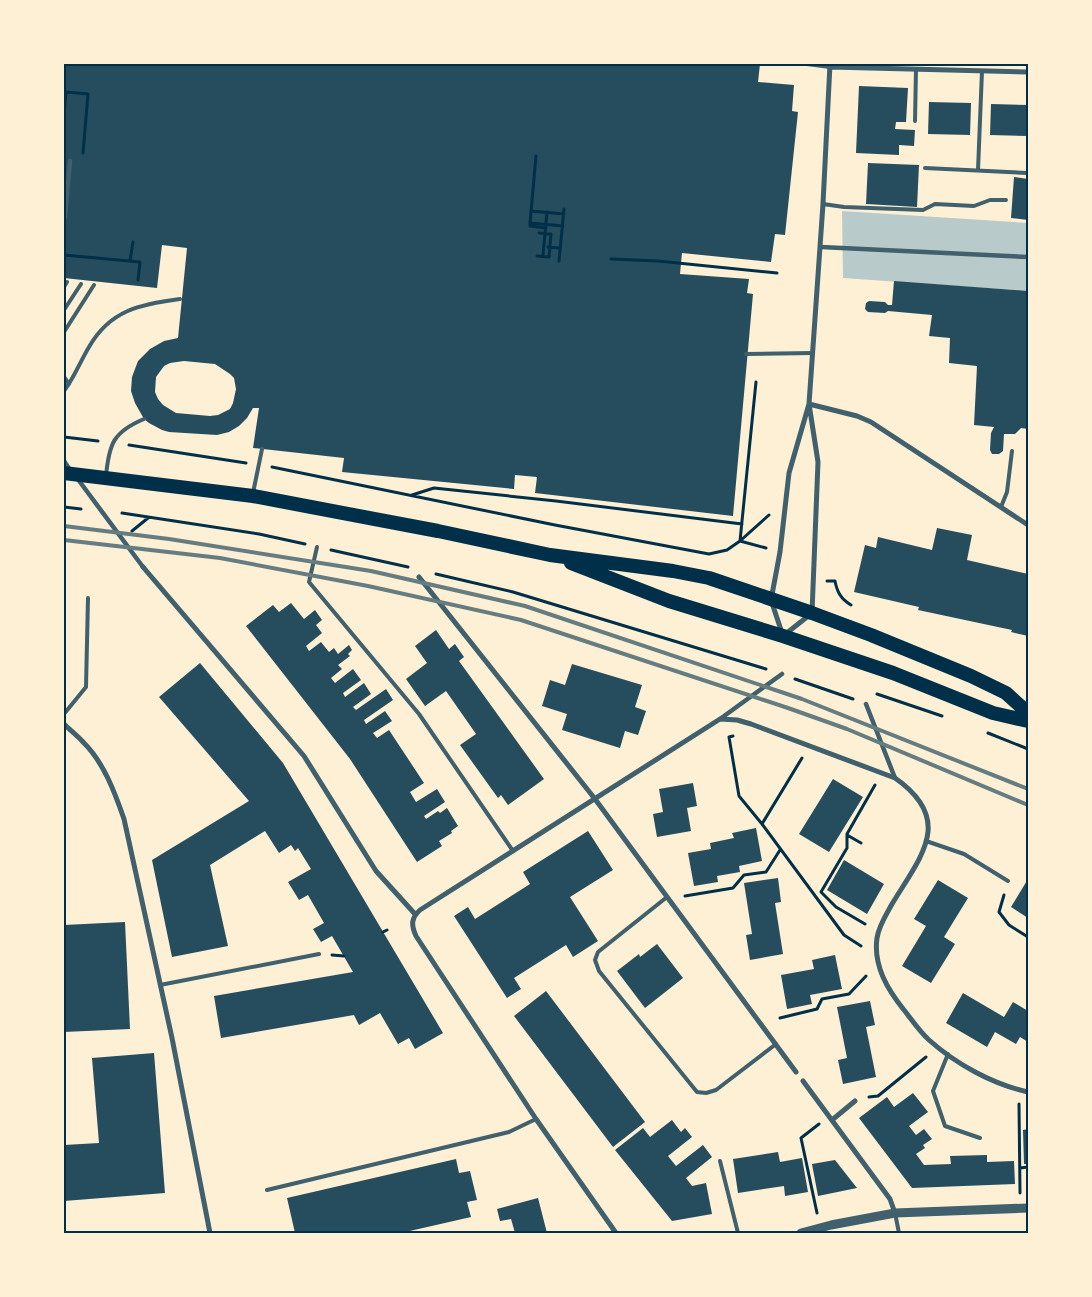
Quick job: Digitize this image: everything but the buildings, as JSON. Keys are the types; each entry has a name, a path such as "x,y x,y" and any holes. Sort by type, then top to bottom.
{"highway":[{"path":"64,473 253,496 438,530 550,555 674,571 709,578 871,635 971,676 1006,693 1028,713"},
{"path":"550,555 669,600 893,673 993,713 1028,721"}],"street":[{"path":"809,404 818,462 812,613 783,636 772,600 780,552 789,473 809,404 821,246 830,65 1028,72"},
{"path":"64,217 70,162"},
{"path":"821,246 1028,257"},
{"path":"809,404 857,416 871,422 1028,526"},
{"path":"64,461 143,567 304,756 376,871 415,914"},
{"path":"418,577 594,799 796,1072"},
{"path":"616,1233 536,1119 416,936 412,920 420,910 720,720 782,674"},
{"path":"866,704 895,778"},
{"path":"720,720 737,720 751,724 895,778 910,789 924,806 928,830 922,854 883,920 878,933 876,949 884,981 894,998 927,1038 939,1048 987,1077 1028,1092"},
{"path":"64,724 85,744 97,759 124,819 210,1233"},
{"path":"803,1081 890,1199 895,1213"},
{"path":"830,1118 855,1101"},
{"path":"802,1233 895,1213 1024,1208"}],"lane":[{"path":"806,64 830,65"},
{"path":"915,121 916,69"},
{"path":"978,170 982,71"},
{"path":"925,168 1028,173"},
{"path":"823,204 844,207 923,210 935,204 974,206 990,200 1006,200"},
{"path":"64,287 67,282"},
{"path":"64,310 81,284"},
{"path":"64,332 94,285"},
{"path":"64,391 102,327 116,317 140,306 180,299"},
{"path":"746,354 813,353"},
{"path":"64,377 69,384"},
{"path":"106,477 109,452 119,433 128,425 144,419"},
{"path":"253,496 262,449"},
{"path":"1002,507 1007,492 1012,451"},
{"path":"317,547 309,582 419,714 513,851"},
{"path":"64,714 86,687 88,598"},
{"path":"926,841 964,854 1008,880"},
{"path":"668,898 598,952 595,960 599,971 697,1092 706,1093 716,1090 776,1044"},
{"path":"160,985 319,954"},
{"path":"948,1054 933,1091 945,1126 980,1138"},
{"path":"267,1190 510,1132 536,1119"},
{"path":"720,1160 738,1233"},
{"path":"895,1213 899,1233"}],"path":[{"path":"77,93 78,86"},
{"path":"64,114 66,92 88,94 82,160"},
{"path":"530,224 536,156"},
{"path":"559,261 564,209"},
{"path":"531,211 564,214"},
{"path":"543,255 547,212"},
{"path":"530,224 563,226"},
{"path":"530,224 530,226 546,228"},
{"path":"537,256 549,257 550,248 551,234 539,232"},
{"path":"130,261 133,242"},
{"path":"543,247 560,248"},
{"path":"64,255 140,262 138,280"},
{"path":"610,259 658,261 777,273"},
{"path":"288,470 555,525 709,554 727,550 740,541 756,382"},
{"path":"64,437 102,442"},
{"path":"121,444 235,461"},
{"path":"412,496 434,488 742,524"},
{"path":"64,507 100,510 259,534 411,568"},
{"path":"122,540 149,517"},
{"path":"430,572 513,592 782,674 866,704 871,692 949,718"},
{"path":"984,732 1028,749"},
{"path":"735,735 729,737 739,796 844,935 858,944 876,949"},
{"path":"762,824 809,746"},
{"path":"878,933 836,907 821,892 847,848 846,834 882,774"},
{"path":"846,834 862,843"},
{"path":"668,898 733,888 744,875 766,872 780,850"},
{"path":"1008,880 999,912 1009,925 1028,937"},
{"path":"383,932 387,930"},
{"path":"780,1018 817,1009 822,999 849,994 878,963"},
{"path":"878,1096 939,1048"},
{"path":"1019,1090 1020,1168 1024,1208"},
{"path":"820,1228 801,1138 830,1118"},
{"path":"1020,1168 1028,1168"}],"shaded area":[{"path":"842,211 1028,223 1028,291 843,278"}],"railway":[{"path":"64,526 169,539 371,571 525,606 802,699 1028,789"},
{"path":"64,540 220,558 368,586 521,620 847,729 1028,805"}]}
